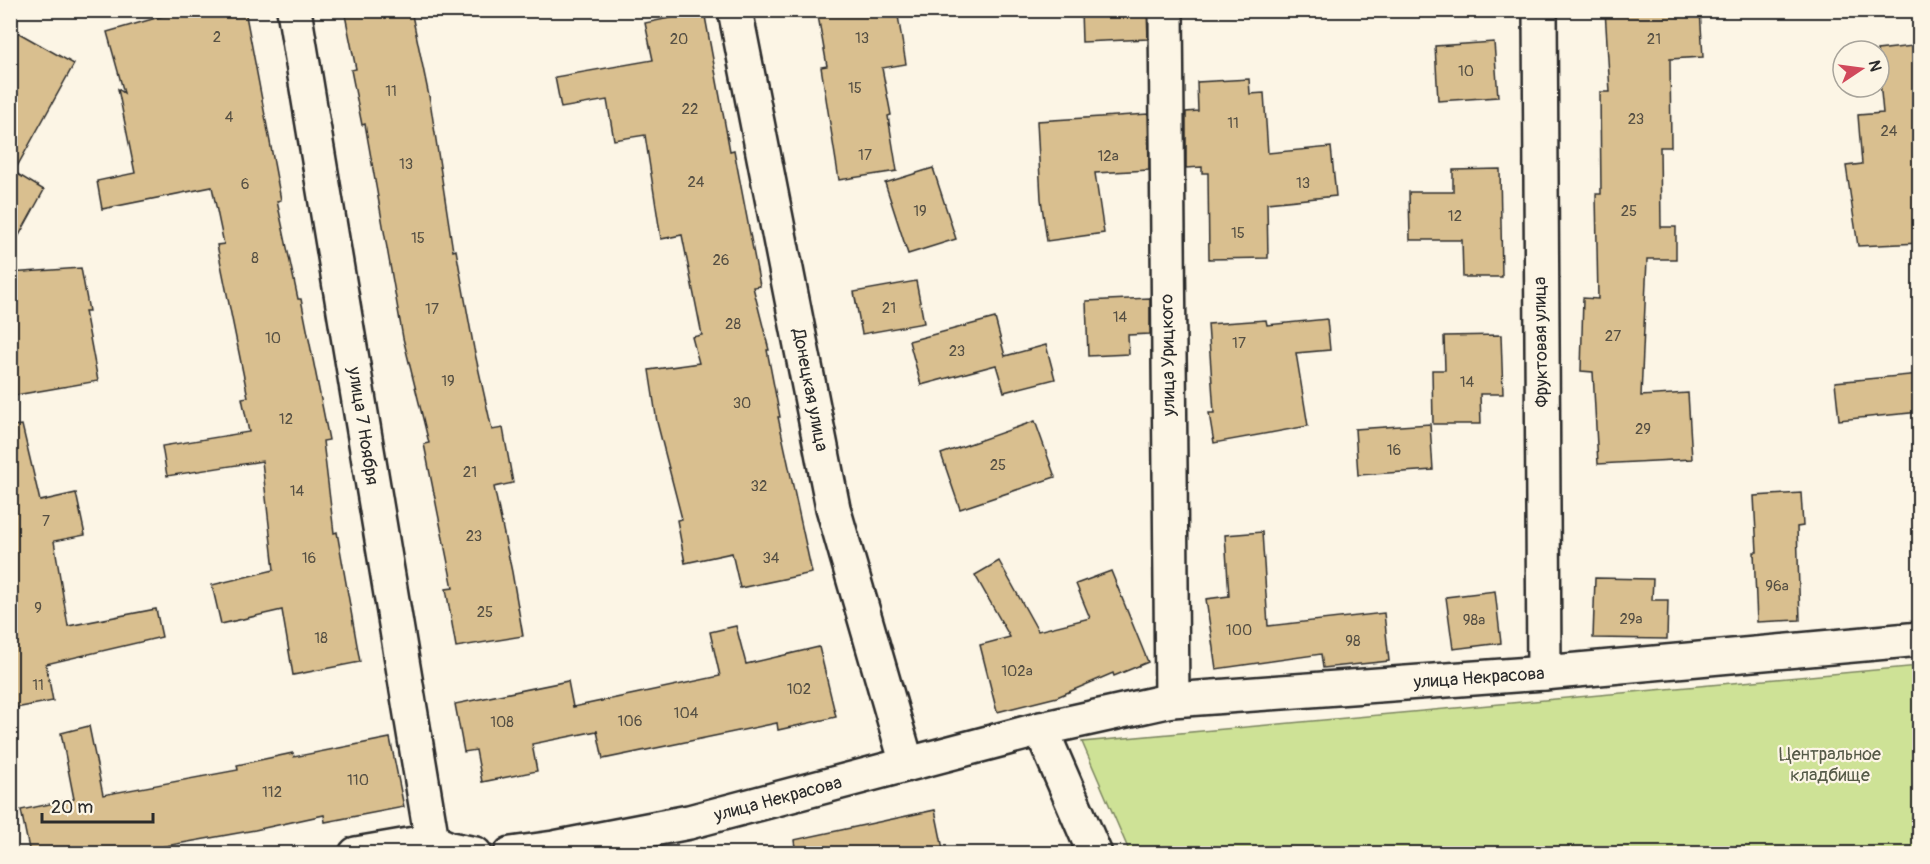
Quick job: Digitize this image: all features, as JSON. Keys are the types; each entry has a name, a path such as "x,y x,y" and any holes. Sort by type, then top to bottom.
{"street":[{"name":"улица 7 Ноября","path":"294,10 432,841"},
{"name":"Донецкая улица","path":"735,10 833,508 907,764"},
{"name":"улица Урицкого","path":"1166,10 1172,700"},
{"name":"Фруктовая улица","path":"1540,10 1544,673"},
{"name":"улица Некрасова","path":"511,854 689,822 1041,729 1172,700 1544,673 1920,639"},
{"path":"1041,729 1095,854"},
{"path":"356,854 432,841 450,849 475,854"}],"green space":[{"name":"Центральное кладбище","path":"1919,666 1919,853 1130,853 1082,742"}],"building":[{"path":"195,10 245,10 281,200 277,201 298,299 301,299 329,440 323,441 334,533 337,532 360,662 293,675 282,610 221,624 212,585 274,570 262,461 167,476 162,446 249,432 242,398 248,397 217,245 224,244 212,187 102,209 97,181 135,173 118,89 124,93 107,32 163,16"},
{"path":"344,10 411,10 430,101 453,251 456,250 474,349 492,430 503,428 513,483 494,487 523,636 456,647 446,589 453,588 424,444 429,443 403,338 365,124 362,125 351,70 356,69"},
{"path":"817,10 897,10 906,64 882,68 891,115 888,116 897,171 839,180 821,67 827,66"},
{"path":"1081,10 1147,10 1148,39 1082,42"},
{"path":"1605,10 1700,10 1703,57 1670,59 1671,147 1660,147 1661,227 1676,227 1676,259 1647,259 1641,396 1688,393 1692,459 1598,464 1593,372 1581,371 1583,298 1598,299 1596,194 1601,194 1600,92 1610,92"},
{"path":"704,11 730,151 734,150 760,286 753,287 769,350 767,350 780,417 778,417 812,573 740,588 732,553 685,563 677,520 682,519 657,422 649,370 699,363 692,337 702,335 682,235 661,239 645,135 614,140 607,100 561,108 555,77 653,60 645,23"},
{"path":"10,28 74,64 14,172 44,190 10,252"},
{"path":"1494,42 1498,97 1438,101 1435,46"},
{"path":"1913,46 1920,113 1920,243 1858,246 1846,166 1862,164 1858,115 1883,113 1882,99 1891,99 1891,48"},
{"path":"1249,79 1250,94 1264,93 1268,153 1331,147 1336,196 1267,203 1268,258 1209,259 1208,173 1202,173 1202,167 1186,168 1186,112 1198,111 1197,82"},
{"path":"1148,114 1149,170 1095,173 1104,233 1047,241 1041,199 1037,121"},
{"path":"933,168 956,239 908,254 885,183"},
{"path":"1500,169 1502,277 1463,277 1462,240 1410,240 1409,192 1453,192 1453,170"},
{"path":"81,268 89,311 85,311 98,381 10,396 10,273"},
{"path":"916,281 924,323 862,334 854,292"},
{"path":"1150,298 1150,334 1128,335 1129,354 1088,356 1086,301"},
{"path":"995,318 1005,356 1046,345 1055,379 1004,392 996,365 921,385 909,341"},
{"path":"1327,319 1330,350 1296,353 1308,426 1214,443 1209,413 1214,413 1208,324 1266,320 1267,325"},
{"path":"1501,335 1503,394 1480,394 1481,424 1433,424 1432,370 1445,370 1444,336"},
{"path":"1920,374 1920,412 1839,420 1835,382"},
{"path":"1035,421 1055,477 960,509 941,454"},
{"path":"1430,424 1433,470 1358,475 1355,429"},
{"path":"22,425 40,501 76,493 85,535 54,541 68,626 156,609 162,637 46,664 53,701 10,709 10,426"},
{"path":"1801,493 1803,526 1797,527 1800,620 1757,622 1754,496"},
{"path":"1262,532 1268,626 1384,613 1389,661 1323,668 1321,654 1216,669 1206,599 1229,596 1225,535"},
{"path":"999,561 1038,631 1090,618 1076,584 1111,571 1148,662 1114,676 1113,673 1057,697 997,712 980,645 1010,637 975,575"},
{"path":"1595,578 1653,579 1652,600 1668,600 1667,639 1593,638"},
{"path":"1495,591 1501,643 1453,649 1446,597"},
{"path":"736,626 746,664 819,647 836,717 778,730 777,723 603,759 597,731 532,744 537,771 482,782 476,750 464,752 455,704 568,681 573,707 720,676 710,632"},
{"path":"89,726 103,795 238,770 237,765 293,753 294,757 390,738 404,807 325,822 324,815 121,854 30,854 21,810 74,799 61,733"},
{"path":"935,810 944,854 796,854 794,840"}]}
